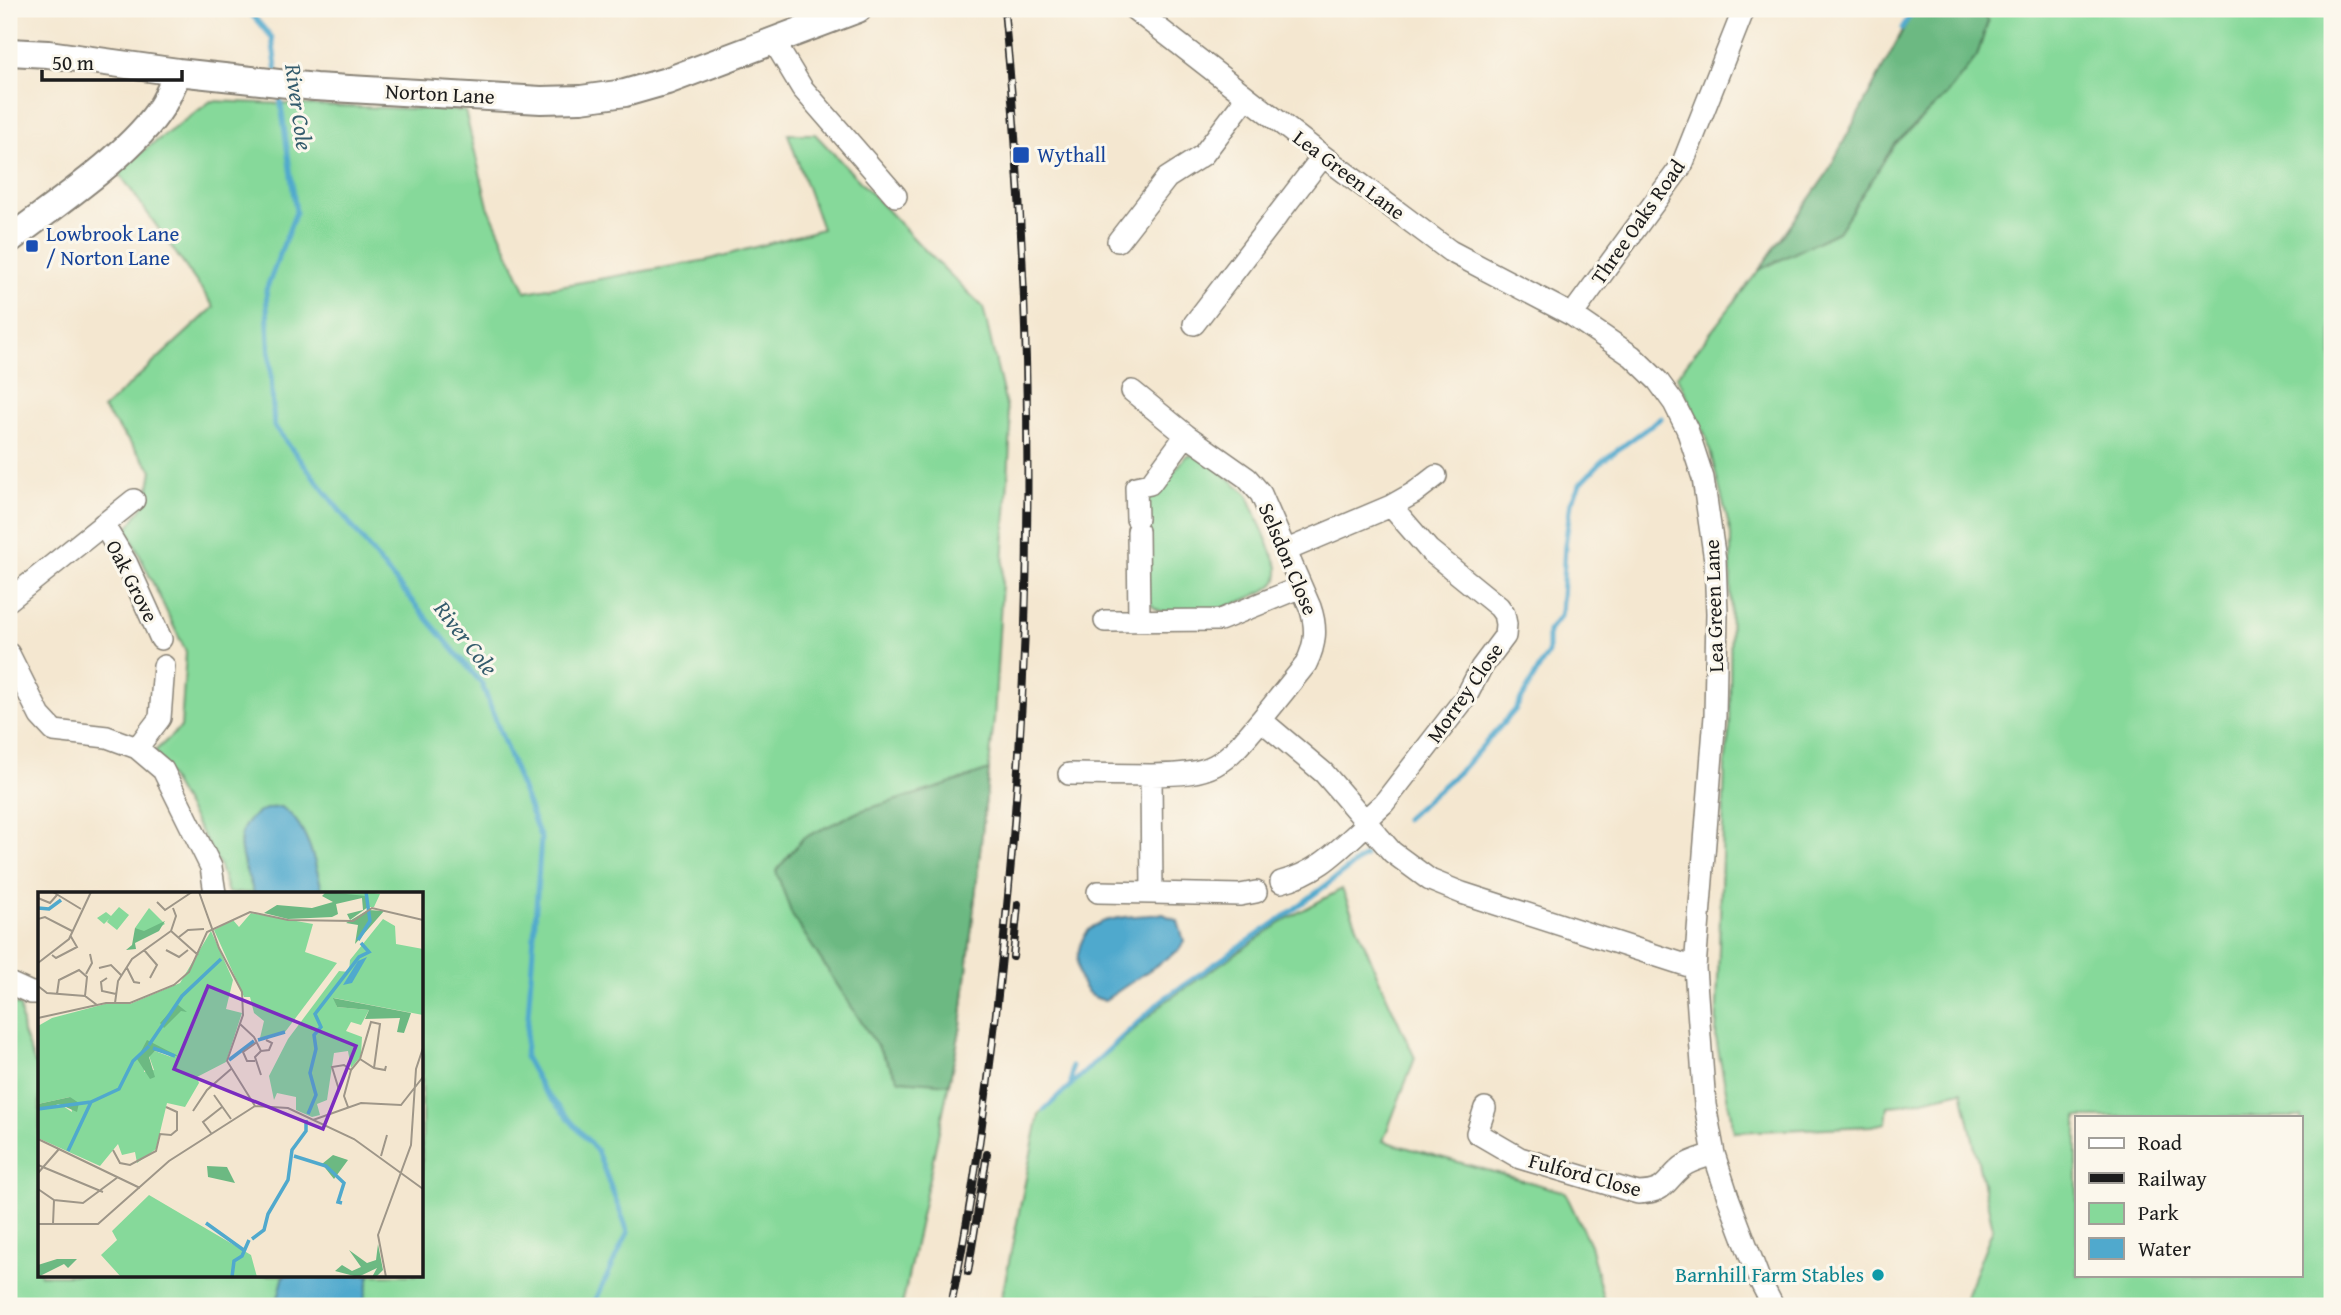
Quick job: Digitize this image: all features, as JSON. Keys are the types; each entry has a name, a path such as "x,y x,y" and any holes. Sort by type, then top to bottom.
{"street":[{"name":"Norton Lane","path":"9,52 48,54 299,85 541,100 581,99 644,89 858,9"},
{"name":"Lea Green Lane","path":"1134,9 1450,251 1572,315 1632,356 1658,381 1674,403 1703,478 1715,560 1715,716 1695,968 1705,1105 1714,1154 1743,1238 1773,1306"},
{"name":"Three Oaks Road","path":"1572,315 1682,165 1744,9"},
{"path":"773,40 802,88 896,196"},
{"path":"9,240 115,158 162,107 178,72"},
{"path":"1118,241 1167,178 1203,155 1247,97"},
{"path":"1194,324 1323,156"},
{"name":"Selsdon Close","path":"1069,774 1190,774 1213,767 1226,760 1237,749 1306,664 1311,653 1315,623 1287,550 1261,494 1247,478 1186,435 1132,391"},
{"path":"1139,620 1136,487 1150,484 1186,435"},
{"path":"1287,550 1391,506 1436,476"},
{"name":"Oak Grove","path":"9,600 134,500"},
{"name":"Morrey Close","path":"1365,823 1384,803 1466,697 1481,668 1505,636 1506,624 1499,607 1429,550 1391,506"},
{"name":"Oak Grove","path":"103,524 127,564 161,639"},
{"path":"1105,621 1220,620 1301,587"},
{"path":"9,654 40,716 54,731 107,737 137,748 163,770 211,867 215,892"},
{"path":"137,748 160,718 164,666"},
{"path":"1261,720 1324,773 1391,852 1430,880 1462,893 1695,968"},
{"path":"1151,775 1152,893"},
{"path":"1281,882 1317,868 1365,823"},
{"path":"1098,892 1240,895 1256,892"},
{"path":"9,984 38,993"},
{"name":"Fulford Close","path":"1485,1108 1477,1133 1520,1158 1638,1193 1661,1188 1691,1161 1714,1154"}],"green space":[{"path":"1914,9 1978,9 1988,21 1977,56 1946,95 1894,145 1838,232 1759,270 1826,175"},
{"path":"1978,9 2332,9 2332,1306 1962,1306 1993,1228 1962,1091 1888,1106 1886,1123 1871,1126 1734,1132 1716,1039 1725,764 1730,727 1731,534 1707,439 1677,376 1759,270 1838,232 1894,145 1946,95 1977,56 1988,21"},
{"path":"211,101 465,111 488,206 526,292 707,260 822,229 788,134 815,134 983,307 1011,427 994,720 961,1026 902,1306 9,1306 9,1002 20,1006 23,1033 38,1072 38,1276 424,1276 424,892 228,892 219,864 155,751 181,727 186,652 127,529 147,500 152,470 103,409 214,307 117,170"},
{"path":"1199,454 1247,493 1278,567 1278,577 1275,583 1265,590 1225,607 1198,612 1164,612 1155,608 1148,597 1147,494 1164,485 1186,456"},
{"path":"989,770 961,1026 949,1084 899,1080 792,915 776,871 803,838 860,811"},
{"path":"1342,889 1415,1058 1383,1141 1565,1192 1590,1245 1605,1306 1000,1306 1039,1114 1165,1002 1288,918"}],"water":[{"path":"281,807 298,823 309,845 323,892 254,892 244,864 241,835 250,819 268,809"},
{"path":"1163,914 1178,921 1184,941 1179,950 1105,1000 1087,991 1078,972 1078,960 1079,949 1089,930 1113,919"},
{"path":"284,1276 370,1276 363,1306 276,1306"}],"waterway":[{"name":"River Cole","path":"247,9 272,38 277,73"},
{"path":"1902,28 1914,9"},
{"name":"River Cole","path":"279,90 296,212 266,290 274,426 382,565 482,684 541,839 525,1057 542,1088 597,1151 628,1232 593,1306"},
{"path":"1405,819 1463,768 1515,710 1548,653 1548,631 1561,615 1571,502 1580,484 1601,462 1661,418"},
{"path":"1044,1110 1162,1000 1285,916 1365,856"},
{"path":"1071,1085 1072,1066"}],"railway":[{"path":"951,1306 976,1168 994,1030 1022,705 1028,473 1026,357 1022,241 1004,9"},
{"path":"1013,957 1018,904"},
{"path":"968,1272 987,1154"}],"place":[{"name":"Wythall","path":"1021,155"},
{"name":"Lowbrook Lane / Norton Lane","path":"32,246"},
{"name":"Barnhill Farm Stables","path":"1878,1275"}]}
